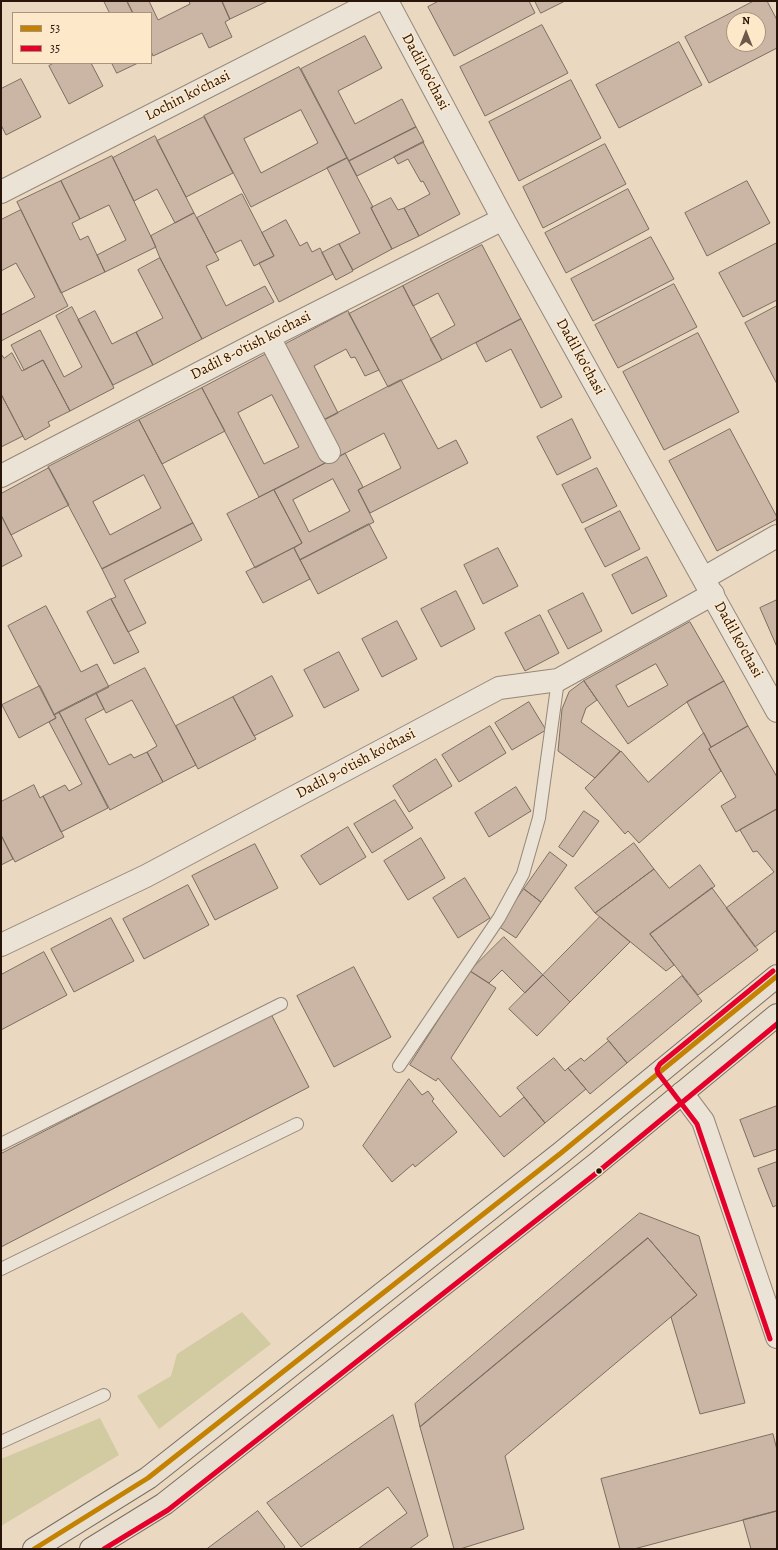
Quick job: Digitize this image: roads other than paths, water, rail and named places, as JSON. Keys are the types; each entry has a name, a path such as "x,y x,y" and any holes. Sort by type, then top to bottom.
{"main road":[{"path":"34,1549 148,1478 561,1153 777,976"},
{"path":"91,1549 164,1504 595,1165 777,1015"},
{"path":"664,1069 682,1093"}],"street":[{"name":"Lochin ko'chasi","path":"1,192 375,1"},
{"name":"Dadil ko'chasi","path":"387,1 502,218 709,586 772,688 777,710"},
{"name":"Dadil 8-o'tish ko'chasi","path":"1,476 268,337 502,218"},
{"path":"268,337 329,452"},
{"name":"Dadil 9-o'tish ko'chasi","path":"1,945 146,876 499,688 558,680 709,586 777,536"},
{"path":"682,1093 703,1121 777,1336"}],"lane":[{"path":"400,1066 499,918 523,874 539,818 558,680"},
{"path":"1,1144 281,1004"},
{"path":"1,1269 297,1124"},
{"path":"1,1442 104,1395"}]}
